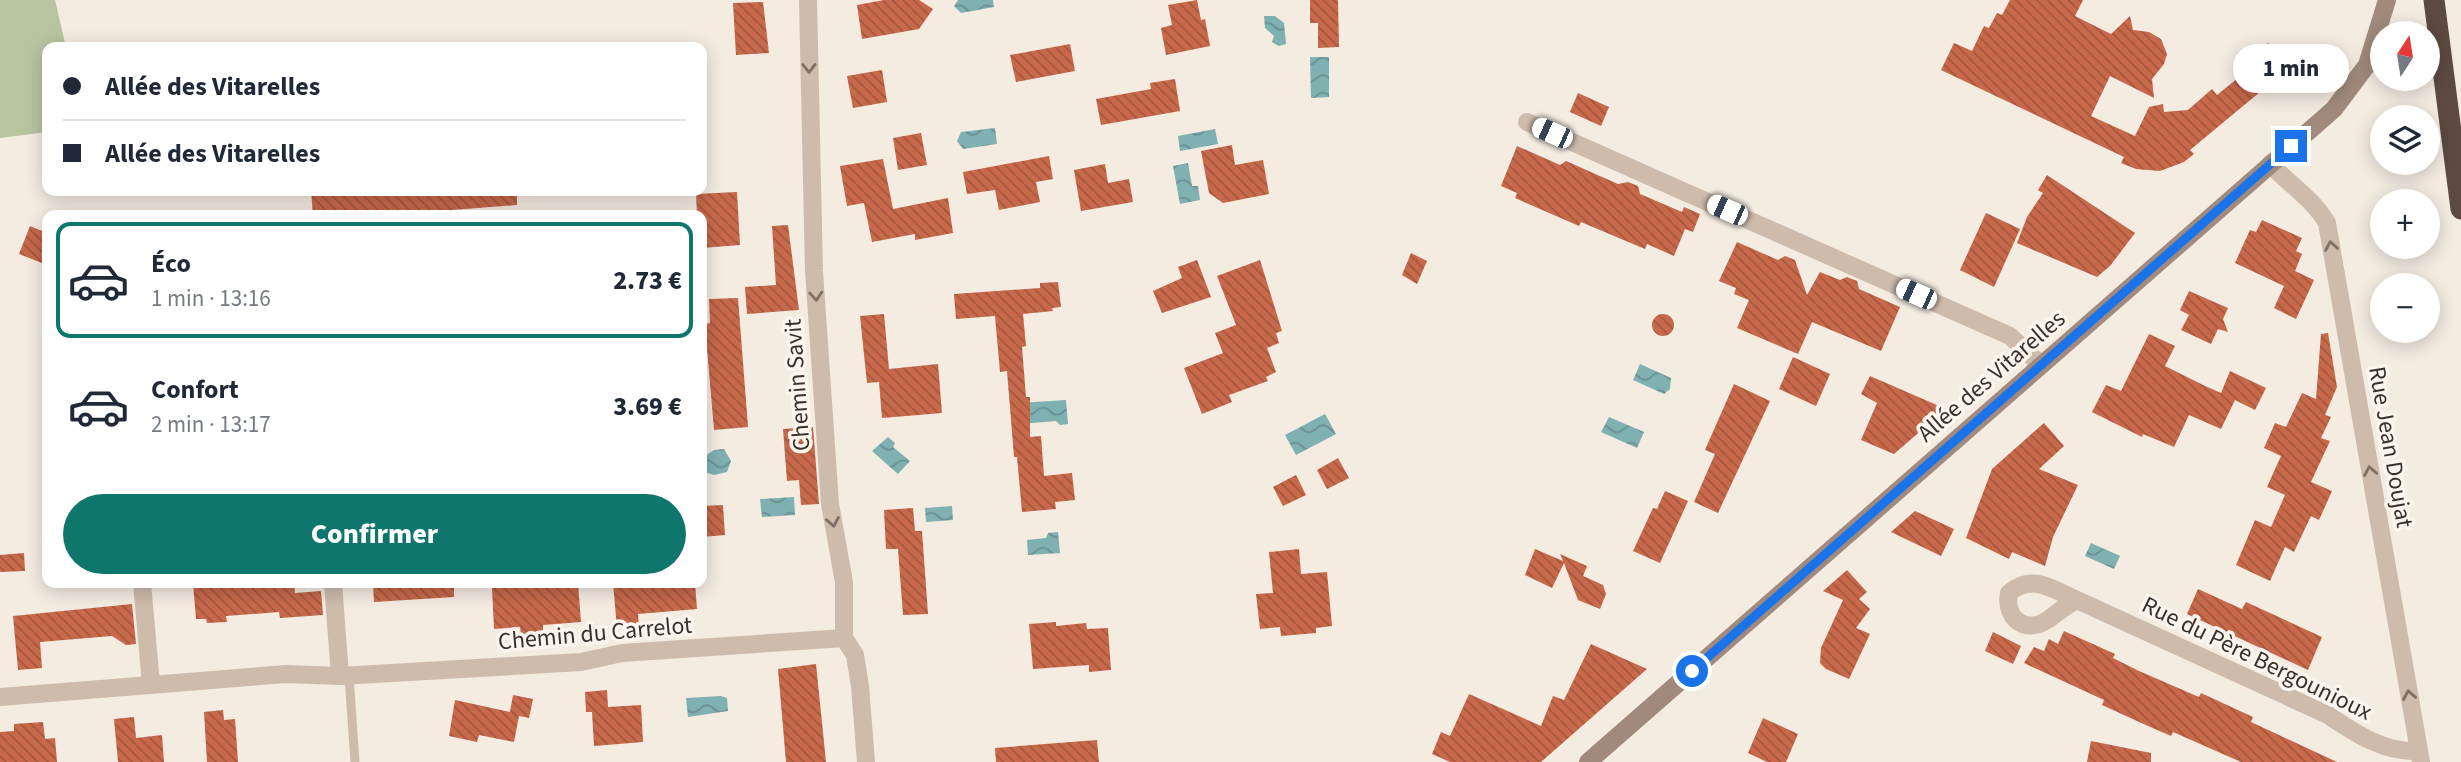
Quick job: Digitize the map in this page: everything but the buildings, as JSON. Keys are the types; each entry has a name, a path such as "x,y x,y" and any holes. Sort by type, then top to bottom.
{"highway":[{"path":"2434,0 2461,209"}],"main road":[{"name":"Allée des Vitarelles","path":"1588,762 2334,109 2356,81 2372,52 2387,0"}],"street":[{"name":"Chemin Savit","path":"808,0 814,271 830,504 844,582 844,638 855,655 866,762"},
{"path":"1527,122 2010,336 2041,365"},
{"name":"Rue Jean Doujat","path":"2270,164 2291,187 2317,205 2327,223 2420,757"},
{"path":"142,588 152,684"},
{"path":"334,588 345,676"},
{"name":"Rue du Père Bergounioux","path":"2077,600 2328,715 2358,735 2420,757"},
{"name":"Chemin du Carrelot","path":"0,697 286,674 345,676 582,662 622,653 844,638"}],"lane":[{"path":"345,676 355,762"}],"green space":[{"path":"0,0 55,0 65,42 42,42 42,133 0,138"}],"water":[{"path":"958,0 993,0 994,7 961,13 954,6"},
{"path":"1264,16 1275,16 1284,23 1286,44 1279,46 1272,42 1274,36 1265,28"},
{"path":"1310,57 1329,57 1329,97 1311,98"},
{"path":"995,128 997,144 963,149 957,141 961,132"},
{"path":"1215,129 1218,144 1180,151 1178,136"},
{"path":"1188,163 1192,186 1198,186 1200,200 1180,204 1173,166"},
{"path":"1640,364 1671,378 1670,389 1664,394 1633,380"},
{"path":"1066,400 1068,424 1060,425 1056,421 1021,424 1019,403"},
{"path":"1325,414 1336,434 1296,455 1285,435"},
{"path":"1609,417 1644,432 1637,448 1601,432"},
{"path":"888,437 895,443 893,447 910,461 898,474 872,451"},
{"path":"724,449 731,461 727,472 714,475 707,473 707,455 714,450"},
{"path":"794,497 795,515 762,517 760,499"},
{"path":"952,506 953,520 926,522 925,508"},
{"path":"1058,532 1060,553 1028,555 1027,540 1046,538 1048,533"},
{"path":"2091,543 2120,556 2114,569 2085,556"},
{"path":"686,698 727,698 728,711 688,717"}],"route":[{"path":"1692,671 2291,146"}]}
